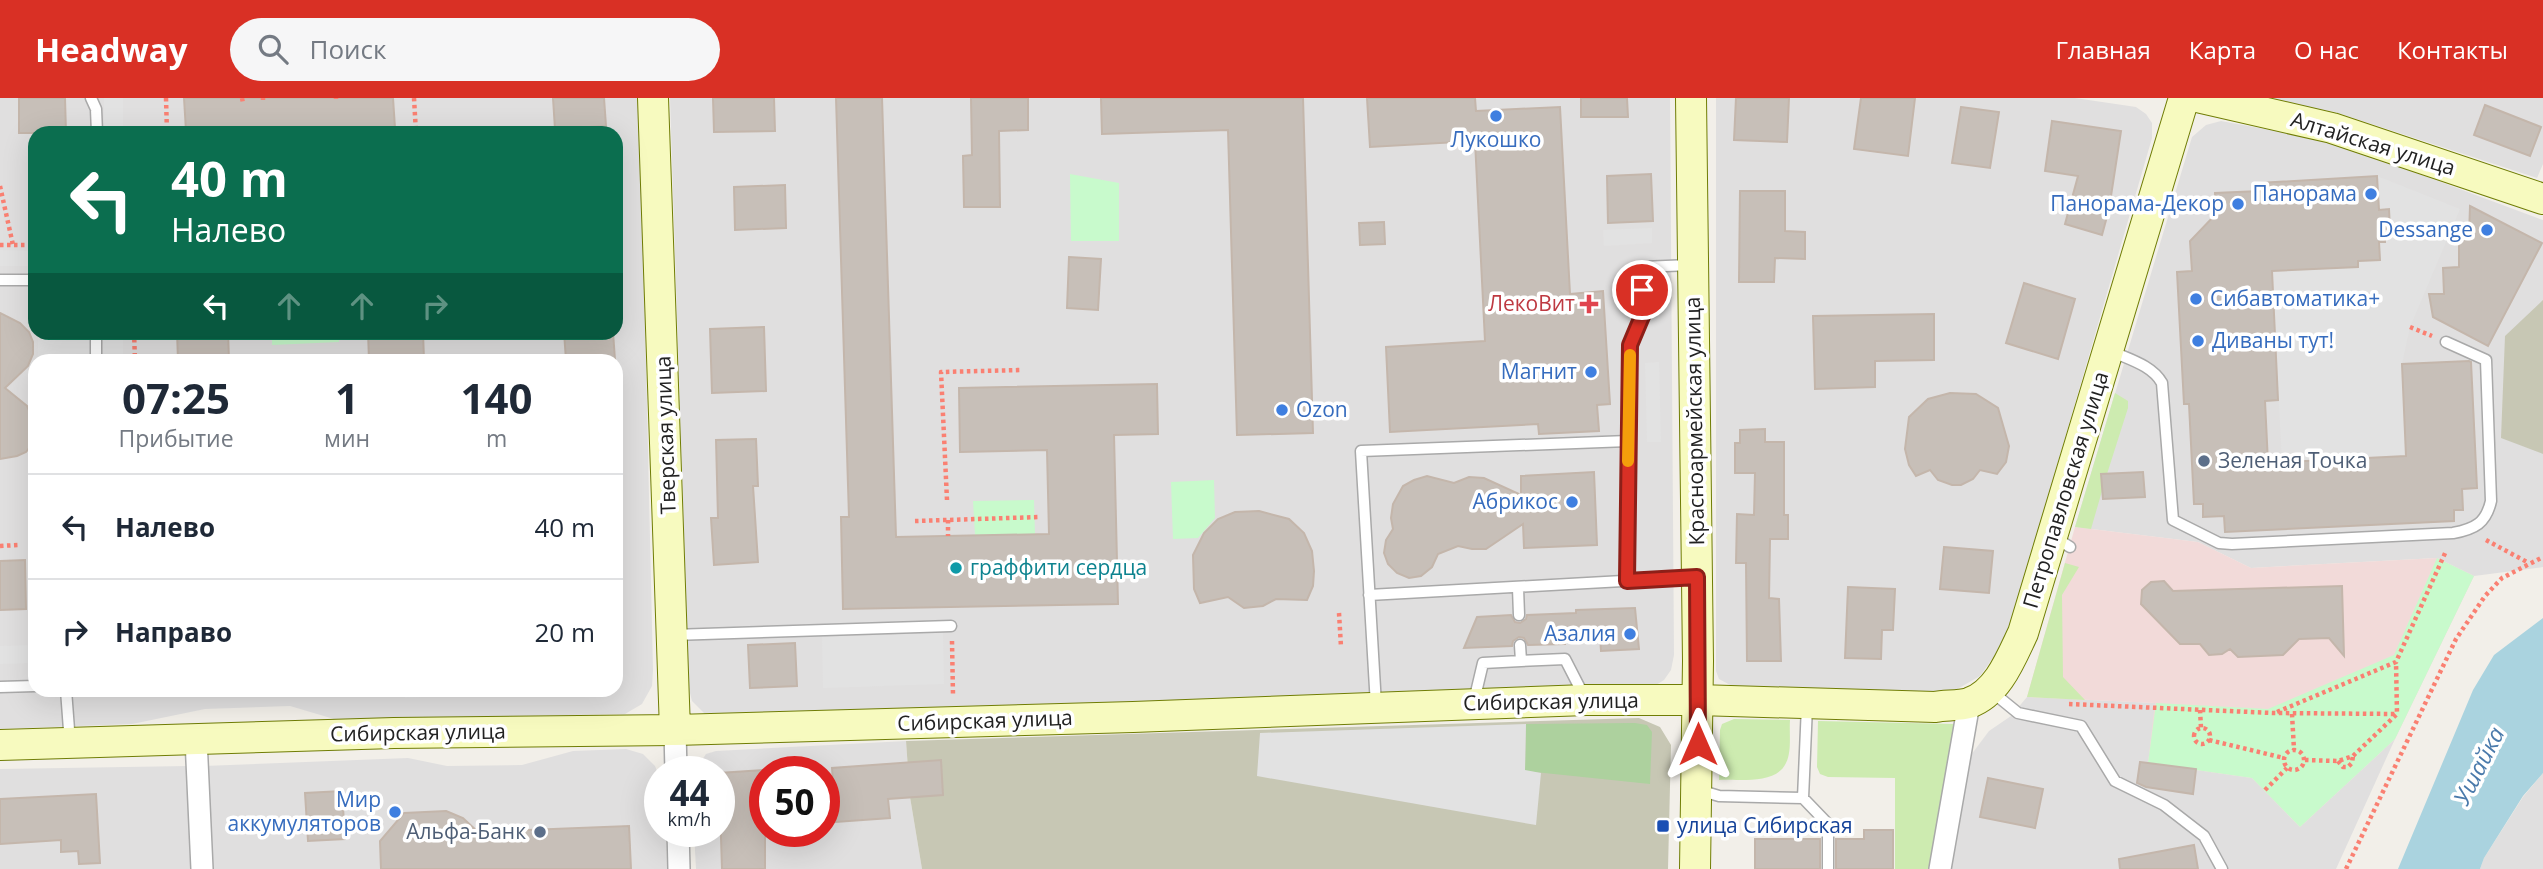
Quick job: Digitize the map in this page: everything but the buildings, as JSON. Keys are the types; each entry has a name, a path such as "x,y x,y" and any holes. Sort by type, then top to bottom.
{"main road":[{"name":"Тверская улица","path":"653,98 675,730"},
{"name":"Красноармейская улица","path":"1691,98 1698,700 1695,869"},
{"name":"Петропавловская улица","path":"1979,696 2003,673 2023,633 2061,541 2108,349 2184,98"},
{"name":"Алтайская улица","path":"2201,98 2332,128 2543,199"},
{"name":"Сибирская улица","path":"0,745 394,733 675,730 1586,700 1698,700 1935,707 1979,696"}],"street":[{"name":"Петропавловская улица","path":"1940,869 1979,696"},
{"name":"Тверская улица","path":"675,730 676,756"},
{"path":"196,739 202,869"},
{"path":"678,847 679,869"}],"lane":[{"path":"91,98 96,109 97,126"},
{"path":"1627,581 1630,345 1643,314 1642,267 1693,265"},
{"path":"0,280 28,280"},
{"path":"2108,349 2150,369 2162,383 2173,520 2219,543 2232,544 2453,533 2481,524 2488,514 2491,501 2486,360 2446,342"},
{"path":"1377,708 1361,451 1628,441"},
{"path":"1369,595 1697,577"},
{"path":"1518,588 1519,615"},
{"path":"673,635 951,626"},
{"path":"1520,645 1521,661"},
{"path":"1473,704 1483,663 1564,659 1586,700"},
{"path":"0,687 28,686"},
{"path":"1979,696 2018,713 2081,726 2115,781 2164,805 2204,836 2222,869"},
{"path":"67,697 70,743"},
{"path":"1803,798 1807,703"},
{"path":"1698,789 1719,796 1803,798 1828,824 1828,869"}],"path":[{"path":"166,98 167,126"},
{"path":"414,98 416,126"},
{"path":"0,186 13,245"},
{"path":"0,245 28,245"},
{"path":"947,500 941,372 1021,370"},
{"path":"915,522 1040,517"},
{"path":"948,520 948,536"},
{"path":"2469,530 2528,563"},
{"path":"0,546 18,545"},
{"path":"2346,869 2456,639 2485,596 2502,578 2543,557"},
{"path":"2305,760 2338,761 2353,756 2397,714 2396,662 2439,565"},
{"path":"1339,612 1341,647"},
{"path":"951,626 954,700"},
{"path":"2273,713 2396,662"},
{"path":"2067,704 2292,714 2397,714"},
{"path":"2200,710 2201,728"},
{"path":"2292,714 2294,750"},
{"path":"2201,728 2195,733 2195,740 2202,744 2209,740 2284,758"},
{"path":"2201,728 2209,732 2209,740"},
{"path":"2287,768 2284,758 2287,753 2294,750 2300,752 2305,760"},
{"path":"2338,761 2343,767 2348,767 2353,756"},
{"path":"2287,768 2297,771 2305,760"},
{"path":"2265,790 2287,768"}],"shaded area":[{"path":"0,98 640,98 653,670 652,686 642,704 625,714 334,719 290,706 205,709 132,724 0,729"},
{"path":"104,98 123,98 123,126 104,126"},
{"path":"670,98 1670,98 1674,655 1671,670 1664,680 1656,685 709,718 692,701 689,689"},
{"path":"1716,98 2075,98 2136,107 2146,114 2152,123 2152,138 2007,638 1980,676 1952,692 1732,686 1719,679 1716,671"},
{"path":"2260,98 2543,98 2543,164 2537,178 2335,112"},
{"path":"2221,121 2331,141 2543,220 2543,567 2474,576 2437,558 2251,568 2198,542 2075,527 2192,137 2206,125"},
{"path":"2377,176 2460,209 2410,327 2402,364 2406,456 2282,462 2272,271 2358,267 2358,261 2380,260 2379,242 2385,242 2384,229 2389,209 2379,210"},
{"path":"1652,228 1652,243 1604,246 1603,230"},
{"path":"0,250 28,251 28,266 0,266"},
{"path":"2543,300 2543,454 2501,438 2505,336"},
{"path":"38,340 90,340 90,354 38,354"},
{"path":"103,340 123,340 123,354 103,354"},
{"path":"1659,362 1661,442 1647,442 1645,363"},
{"path":"2075,527 2198,542 2251,568 2437,558 2474,576 2395,739 2300,827 2252,778 2148,763 2155,703 2027,697"},
{"path":"943,633 944,684 823,688 822,637"},
{"path":"28,645 28,663 0,664 0,646"},
{"path":"2027,697 2156,703 2148,763 2252,778 2300,827 2395,739 2336,869 1950,869 1971,755 1989,731 2011,716"},
{"path":"1639,718 1660,727 1671,745 1668,869 922,869 910,797 906,741"},
{"path":"1526,724 1525,770 1541,773 1536,825 1257,776 1260,733"},
{"path":"906,741 910,797 922,869 696,869 695,847 735,847 735,756 705,756 716,751"},
{"path":"626,749 645,756 644,847 666,847 667,869 210,869 204,766 408,758 447,766 522,765 573,751"},
{"path":"188,766 194,869 0,869 0,769"},
{"path":"2543,773 2543,869 2480,869 2484,858 2523,797"}],"green space":[{"path":"1070,174 1119,183 1119,241 1071,241"},
{"path":"272,340 339,340 339,342 272,345"},
{"path":"2115,393 2128,401 2128,408 2107,474 2101,474 2102,491 2091,529 2075,527"},
{"path":"1214,480 1215,518 1198,538 1173,539 1171,482"},
{"path":"1034,500 1035,534 975,535 973,501"},
{"path":"2437,558 2474,576 2395,739 2300,827 2252,778 2148,763 2156,703 2268,709 2394,655"},
{"path":"2065,563 2079,567 2062,595 2063,677 2085,700 2027,697"},
{"path":"1734,719 1790,720 1789,753 1781,770 1766,778 1719,780 1720,730 1722,724"},
{"path":"1818,721 1955,724 1929,869 1895,869 1895,778 1828,777 1820,774 1817,767"},
{"path":"1526,724 1647,725 1652,732 1650,784 1525,771"}],"water":[{"name":"Ушайка","path":"2543,618 2543,773 2523,796 2484,858 2480,869 2398,869 2473,690 2494,655"}],"slow traffic":[{"path":"1628,461 1630,355"}],"place":[{"name":"Лукошко","path":"1496,116"},
{"name":"Панорама","path":"2371,194"},
{"name":"Панорама-Декор","path":"2238,204"},
{"name":"Dessange","path":"2487,230"},
{"name":"Сибавтоматика+","path":"2196,299"},
{"name":"ЛекоВит","path":"1589,304"},
{"name":"Диваны тут!","path":"2198,341"},
{"name":"Магнит","path":"1591,372"},
{"name":"Ozon","path":"1282,410"},
{"name":"Зеленая Точка","path":"2204,461"},
{"name":"Абрикос","path":"1572,502"},
{"name":"граффити сердца","path":"956,568"},
{"name":"Азалия","path":"1630,634"},
{"name":"Мир аккумуляторов","path":"395,812"},
{"name":"улица Сибирская","path":"1663,826"},
{"name":"Альфа-Банк","path":"540,832"}],"route":[{"path":"1642,290 1643,314 1630,345 1627,581 1697,577 1698,744"}]}
